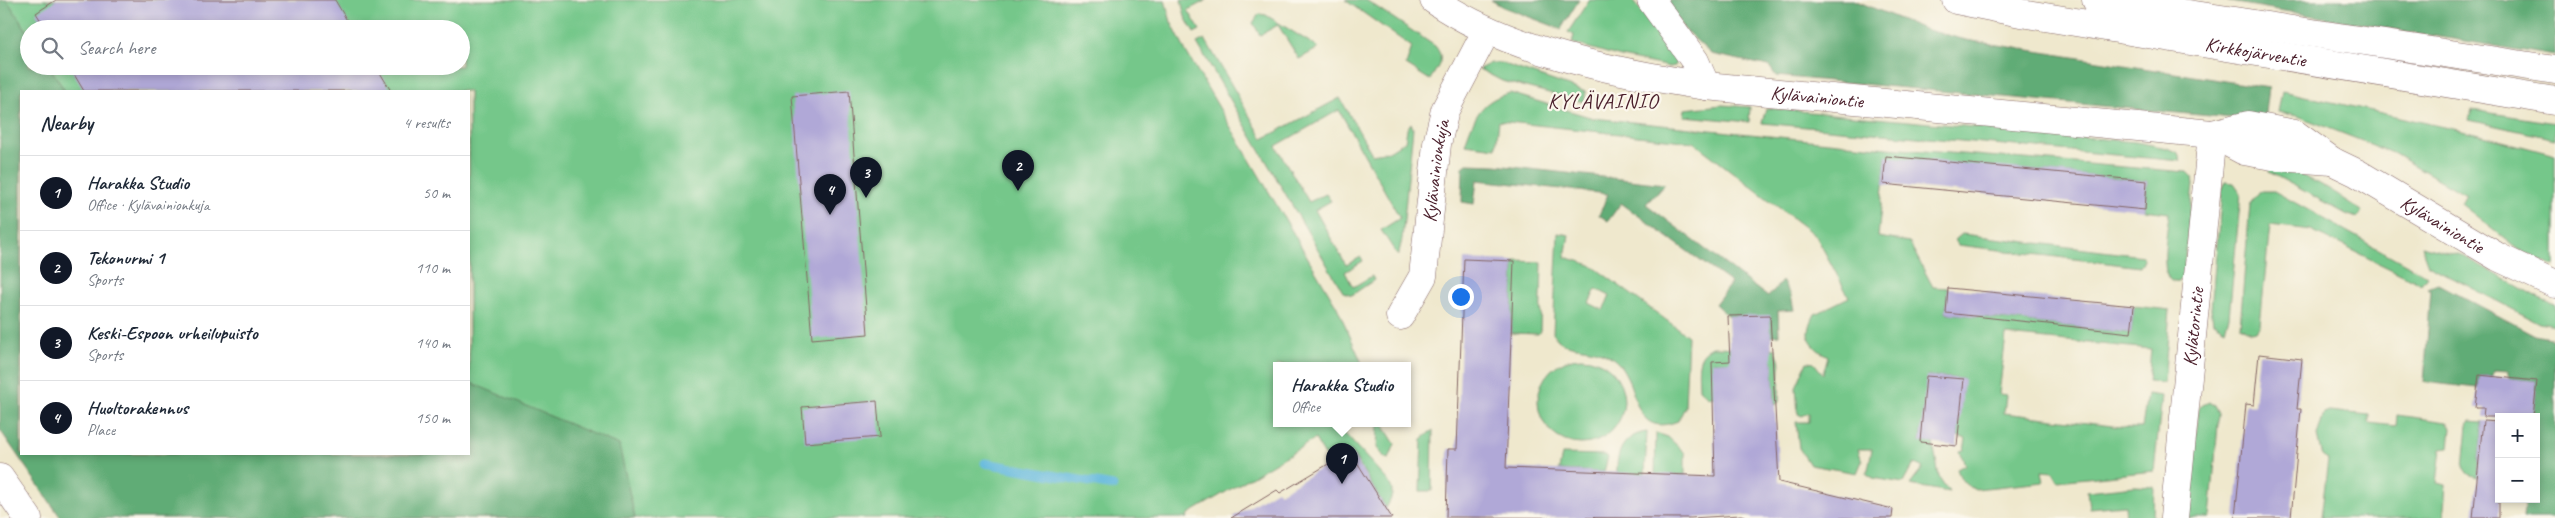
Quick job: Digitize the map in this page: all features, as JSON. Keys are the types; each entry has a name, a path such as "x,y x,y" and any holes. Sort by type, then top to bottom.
{"main road":[{"name":"Kylävainiontie","path":"1434,0 1487,30 1583,61 1646,77 1706,86 2212,134 2244,151 2278,157 2332,161 2357,173 2498,257 2555,284"},
{"path":"1651,0 1695,61 1706,86"},
{"name":"Kirkkojärventie","path":"1956,0 2021,13 2555,101"},
{"name":"Kirkkojärventie","path":"2096,0 2555,70"},
{"name":"Kylävainionkuja","path":"1400,316 1423,276 1437,144 1445,110 1487,30"},
{"name":"Kylätorintie","path":"2174,518 2212,134"},
{"path":"0,478 28,518"}],"green space":[{"path":"0,0 7,0 20,20 20,75 55,75 64,90 20,90 20,455 470,455 470,382 619,445 635,518 61,518 0,430"},
{"path":"7,0 1165,0 1171,22 1185,50 1337,307 1361,361 1273,362 1273,427 1339,427 1388,481 1392,492 1391,498 1386,508 1351,451 1338,458 1335,454 1327,459 1315,439 1187,515 1188,518 312,518 470,455 470,90 64,90 55,75 470,75 470,20 20,20"},
{"path":"1181,0 1207,0 1188,10 1200,30 1194,33 1185,17"},
{"path":"1345,0 1366,0 1435,46 1440,55 1440,63 1430,80 1406,65 1412,47"},
{"path":"1491,0 1579,0 1561,29 1503,7"},
{"path":"1589,0 1633,0 1677,61 1675,66 1670,67 1621,57 1572,43 1574,35 1568,32"},
{"path":"1664,0 1854,0 1924,29 1966,40 2269,88 2265,121 1776,76 1769,66 1711,54 1683,28"},
{"path":"2218,0 2555,0 2555,56"},
{"path":"1259,14 1266,15 1319,48 1299,59 1278,25 1260,35 1253,23"},
{"path":"1205,39 1263,139 1340,98 1372,154 1389,151 1405,141 1407,129 1411,123 1413,128 1402,240 1398,256 1381,230 1400,218 1339,110 1276,146 1309,202 1326,194 1331,201 1315,210 1346,265 1361,257 1363,261 1345,272 1353,287 1372,276 1374,280 1352,295 1343,292 1197,43"},
{"path":"1491,63 1501,63 1586,92 1584,102 1502,81 1479,69"},
{"path":"2282,91 2476,134 2555,155 2555,266 2522,252 2461,204 2466,195 2393,153 2298,116 2278,112"},
{"path":"1510,93 1593,118 1887,148 2187,172 2192,177 2193,185 2183,275 2178,282 2171,281 2165,266 2169,213 2145,210 2147,181 1886,157 1878,237 1909,242 1933,287 1948,288 1946,313 2131,333 2134,306 2170,310 2164,383 2148,382 2151,349 2006,335 1999,394 2006,395 2004,413 2129,428 2142,428 2147,394 2162,396 2154,471 2058,481 2053,472 2042,471 2044,482 1972,488 1964,482 1957,469 1965,465 1960,451 1964,450 1966,439 1958,436 1963,379 1927,376 1920,442 1933,443 1939,477 1949,492 1910,485 1923,468 1914,463 1903,483 1873,478 1867,474 1872,449 1858,449 1862,461 1857,473 1810,465 1799,448 1796,422 1809,422 1809,413 1802,416 1798,414 1796,387 1807,362 1814,363 1823,374 1828,356 1816,348 1810,339 1810,328 1815,314 1849,297 1816,236 1693,142 1499,121 1496,148 1465,144 1476,118 1485,105 1500,96"},
{"path":"1722,105 1750,107 1749,122 1684,116 1685,109"},
{"path":"1766,108 2136,142 2167,148 2178,153 2181,161 1762,123"},
{"path":"2472,110 2555,123 2555,139 2469,120"},
{"path":"1467,164 1495,165 1665,184 1646,204 1768,297 1782,281 1791,295 1794,310 1778,311 1779,335 1746,338 1745,316 1728,316 1715,304 1731,283 1621,203 1608,221 1599,215 1608,194 1477,180 1474,204 1462,202 1463,167"},
{"path":"2270,165 2295,172 2307,178 2362,211 2357,218 2346,214 2269,172"},
{"path":"2226,182 2234,183 2241,193 2229,317 2225,329 2213,322 2211,309 2222,191"},
{"path":"2260,191 2274,191 2427,276 2421,284 2311,230 2270,225 2260,325 2256,331 2250,332 2240,326 2250,204"},
{"path":"1558,233 1569,235 1565,257 1591,265 1688,336 1685,407 1678,421 1663,425 1652,423 1639,409 1626,374 1619,364 1610,356 1601,352 1565,344 1558,340 1553,333","holes":["1596,289 1610,296 1603,310 1589,303"]},
{"path":"1962,234 2143,256 2144,259 2140,267 1958,245 1955,240"},
{"path":"2421,246 2465,257 2539,298 2555,304 2555,326 2539,323 2428,265"},
{"path":"1514,261 1542,262 1540,332 1538,334 1511,333"},
{"path":"2438,284 2535,335 2555,339 2555,518 2523,518 2525,503 2540,503 2540,413 2533,413 2537,381 2509,378 2509,371 2494,370 2493,376 2479,375 2477,388 2424,382 2431,290 2428,288"},
{"path":"1713,347 1776,349 1780,363 1779,402 1775,405 1772,360 1713,362 1714,397 1708,397 1699,389 1698,371 1703,354"},
{"path":"1581,358 1597,361 1605,365 1617,377 1621,385 1624,401 1621,417 1617,425 1605,437 1597,441 1581,444 1565,441 1557,437 1545,425 1541,417 1538,401 1541,385 1545,377 1557,365 1565,361"},
{"path":"2209,402 2215,405 2219,413 2210,518 2188,518 2199,407"},
{"path":"2329,411 2369,415 2369,423 2396,426 2397,415 2447,422 2451,428 2449,448 2441,449 2437,483 2446,485 2443,518 2321,518 2328,459 2322,456 2317,436 2324,413"},
{"path":"2471,421 2483,422 2477,477 2468,474 2463,467 2467,425"},
{"path":"1378,427 1384,427 1395,444 1389,459 1385,458 1377,448"},
{"path":"1433,430 1432,491 1420,491 1422,439"},
{"path":"1647,432 1645,474 1617,473 1618,458 1623,445 1632,437"},
{"path":"1656,433 1668,437 1685,453 1685,475 1655,474"},
{"path":"1562,454 1606,455 1608,457 1604,472 1559,470"},
{"path":"2135,486 2154,487 2153,518 2126,518 2125,505 2089,508 2087,491"}],"building":[{"path":"56,0 335,0 347,20 40,20 36,13"},
{"path":"74,75 381,75 390,90 83,90"},
{"path":"849,91 868,334 812,339 792,96"},
{"path":"1886,156 2147,181 2145,210 1883,184"},
{"path":"1464,259 1514,261 1506,468 1715,476 1712,362 1730,361 1728,316 1770,315 1779,482 1893,509 1892,518 1752,518 1741,515 1691,518 1446,517 1448,449 1457,449"},
{"path":"1948,288 2134,306 2131,333 1946,313"},
{"path":"2259,354 2302,359 2297,409 2301,409 2291,518 2235,518 2246,404 2254,405"},
{"path":"2479,375 2537,381 2533,413 2495,413 2495,417 2483,417 2484,408 2475,408"},
{"path":"1926,376 1964,379 1957,446 1920,442"},
{"path":"877,401 880,437 805,443 802,407"},
{"path":"2483,421 2495,422 2495,503 2499,503 2499,518 2473,518"},
{"path":"1350,451 1392,518 1231,518 1277,490 1280,493"}],"waterway":[{"path":"985,463 1113,486"}],"place":[{"name":"Tekonurmi 1","path":"1018,191"},
{"name":"Keski-Espoon urheilupuisto","path":"866,198"},
{"name":"Huoltorakennus","path":"830,215"},
{"name":"Harakka Studio","path":"1342,484"}],"district":[{"name":"KYLÄVAINIO","path":"1603,101"}]}
